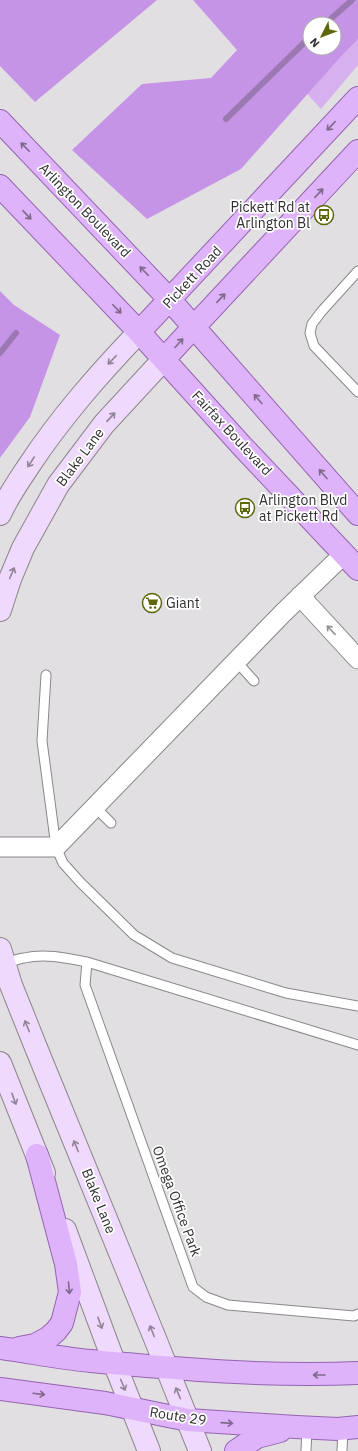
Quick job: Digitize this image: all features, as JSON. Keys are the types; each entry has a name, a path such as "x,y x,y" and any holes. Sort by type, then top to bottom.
{"main road":[{"name":"Pickett Road","path":"139,332 358,98"},
{"name":"Arlington Boulevard","path":"0,121 170,300"},
{"path":"194,326 358,151"},
{"path":"0,186 139,332 98,375 67,412 27,468 0,514"},
{"path":"170,300 358,514"},
{"name":"Blake Lane","path":"0,610 10,579 23,548 58,485 104,424 194,326"},
{"name":"Fairfax Boulevard","path":"139,332 241,445 351,562"},
{"name":"Blake Lane","path":"1,959 200,1451"},
{"path":"0,1062 37,1155 114,1362 149,1451"},
{"path":"5,1349 35,1345 48,1338 62,1323 70,1292 66,1264 37,1155"},
{"path":"5,1349 89,1360 198,1370 318,1375 358,1373"},
{"name":"Route 29","path":"0,1389 90,1401 188,1420 302,1428 350,1428"},
{"path":"236,1451 258,1437 302,1428"}],"street":[{"path":"0,847 56,847 300,596 351,562"},
{"path":"300,596 358,659"}],"lane":[{"path":"358,271 321,312 312,324 310,333 314,346 358,392"},
{"path":"236,662 254,681"},
{"path":"46,675 42,742 56,847 63,863 80,882 134,934 172,958 286,993 358,1006"},
{"path":"95,807 111,823"},
{"path":"1,959 41,956 60,957 87,962 358,1045"},
{"name":"Omega Office Park","path":"87,962 84,985 193,1287 206,1297 228,1305 354,1316 358,1314"},
{"path":"302,1428 306,1451"},
{"path":"342,1451 350,1428"}],"shaded area":[{"path":"0,0 157,0 35,102 0,66"},
{"path":"193,0 358,0 358,39 342,55 342,16 302,16 302,56 341,56 241,169 147,219 72,150 142,84 211,78 237,50"},
{"path":"221,0 358,0 358,65 321,109"},
{"path":"0,291 14,305 60,335 30,417 0,458"}],"waterway":[{"path":"334,16 352,0"},
{"path":"226,119 302,45"},
{"path":"0,353 16,333"}],"place":[{"name":"Pickett Rd at Arlington Bl","path":"324,215"},
{"name":"Arlington Blvd at Pickett Rd","path":"245,508"},
{"name":"Giant","path":"152,603"}]}
